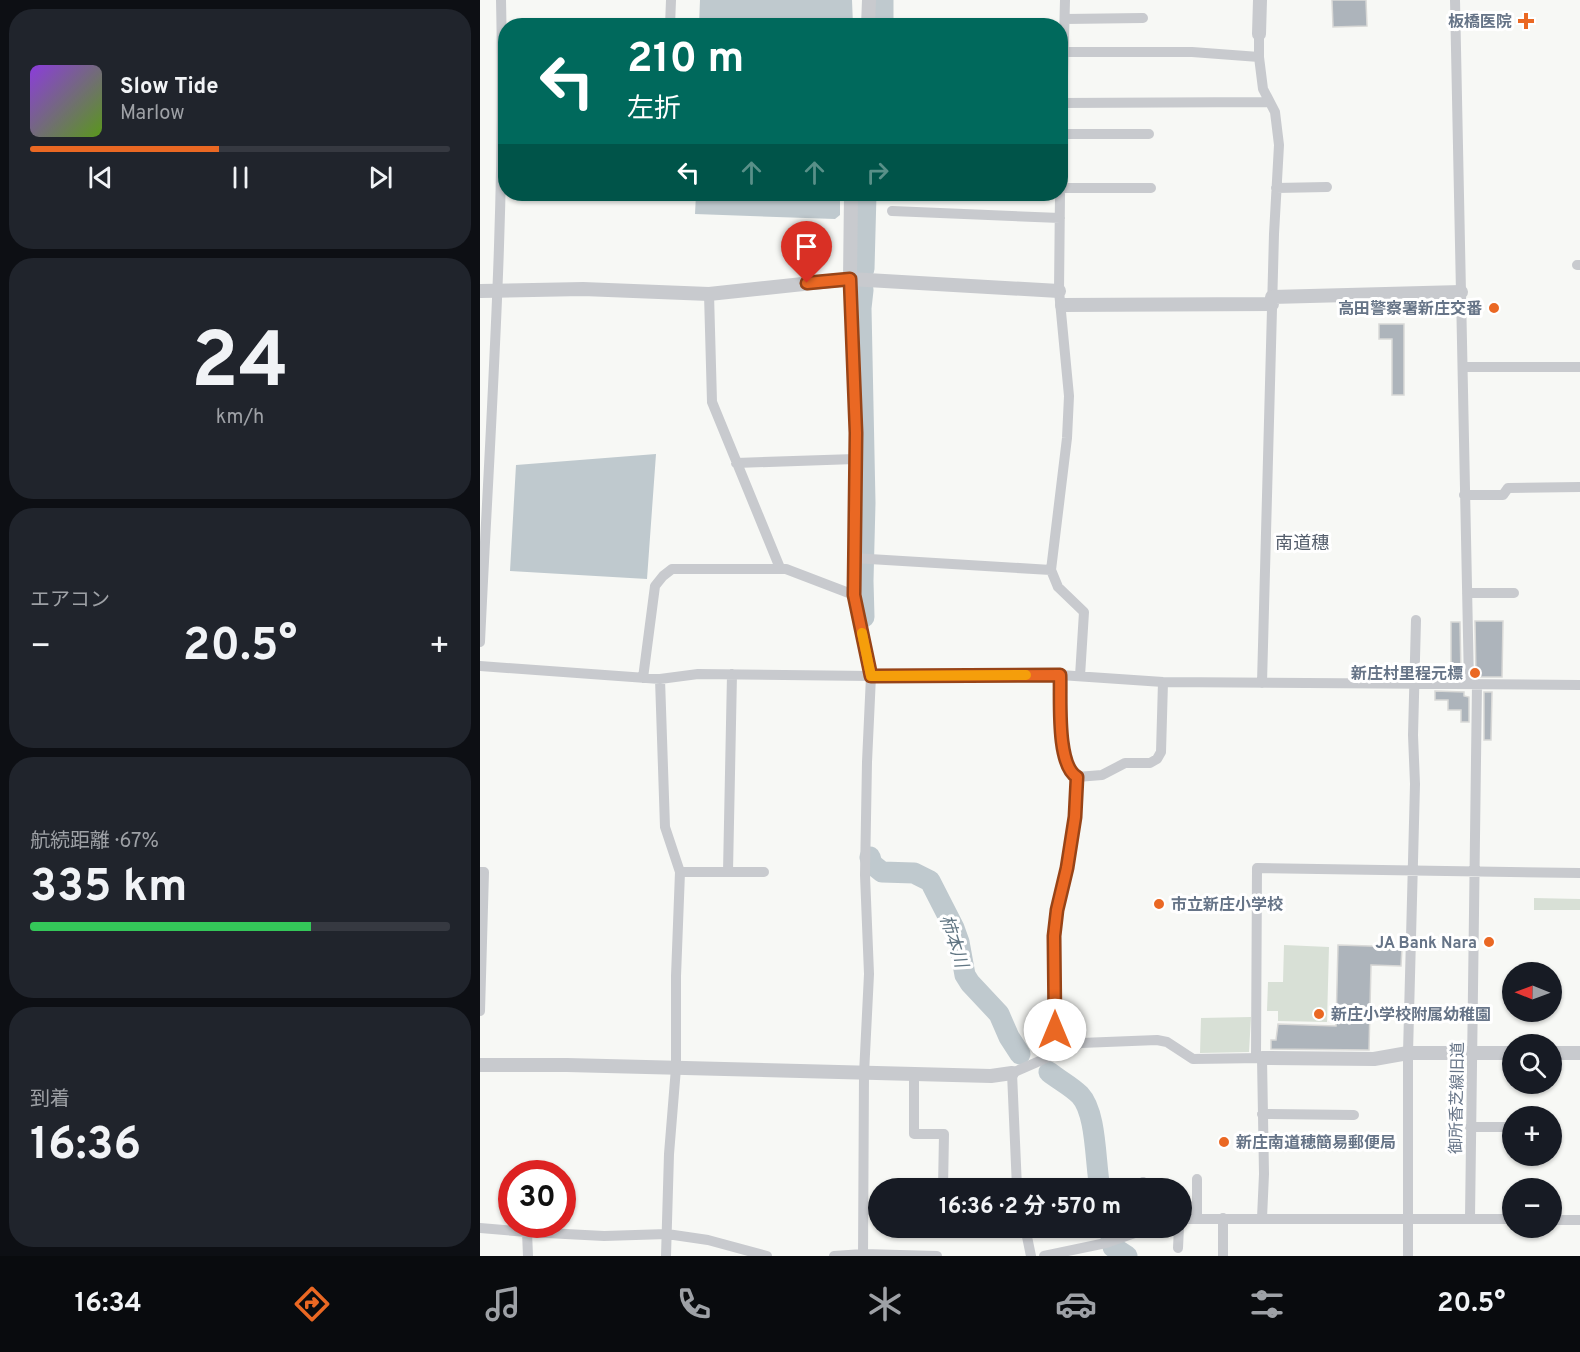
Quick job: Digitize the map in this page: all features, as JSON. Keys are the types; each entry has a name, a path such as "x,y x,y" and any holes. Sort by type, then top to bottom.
{"street":[{"path":"501,0 502,18"},
{"path":"670,18 671,0"},
{"path":"868,18 869,0"},
{"path":"1065,0 1065,18"},
{"path":"1260,0 1259,57 1263,89 1275,112 1278,145 1262,683"},
{"name":"御所香芝線旧道","path":"1455,0 1464,495 1473,684 1475,872 1470,1218"},
{"path":"1068,19 1143,18"},
{"path":"1068,52 1192,52 1259,57"},
{"path":"1068,103 1269,102"},
{"path":"1068,134 1149,134"},
{"path":"1276,188 1327,187"},
{"path":"1068,191 1150,188"},
{"path":"480,642 501,201"},
{"path":"851,201 850,279 860,559 854,595 871,676 865,875 869,974 864,1074 863,1255"},
{"path":"1061,201 1061,298 1069,396 1067,438 1051,570 1058,587 1084,612 1080,676"},
{"path":"892,211 1060,218"},
{"path":"480,291 583,290 709,294 850,279 1061,298 1272,301 1461,292"},
{"path":"709,294 712,402 780,568"},
{"path":"1463,367 1580,367"},
{"path":"736,463 855,459"},
{"path":"1464,495 1503,495 1508,488 1580,487"},
{"path":"860,559 1051,570"},
{"path":"643,678 655,586 672,569 780,568 854,595"},
{"path":"1467,593 1514,593"},
{"path":"1408,1256 1408,1053 1415,784 1413,735 1416,620"},
{"path":"480,666 643,678 698,674 1060,675 1163,682 1580,685"},
{"path":"728,872 732,674"},
{"path":"1060,675 1062,741 1066,767 1077,777 1102,775 1125,763 1150,763 1157,759 1161,752 1163,682"},
{"path":"660,678 666,827 680,872 676,976 676,1068 669,1154 666,1256"},
{"path":"1055,1054 1054,936 1075,817 1077,777"},
{"path":"1262,1218 1264,1174 1259,1058 1257,868 1580,873"},
{"path":"480,872 484,872 480,1011"},
{"path":"680,872 764,872"},
{"path":"480,1065 567,1065 991,1076 1012,1073 1081,1043 1156,1040 1167,1042 1193,1059 1374,1059 1408,1053 1502,1053"},
{"path":"1562,1053 1580,1053"},
{"path":"1012,1073 1017,1178"},
{"path":"914,1074 914,1134 944,1134 943,1178"},
{"path":"1262,1114 1354,1116"},
{"path":"1470,1127 1502,1127"},
{"path":"1197,1179 1197,1218"},
{"path":"1192,1218 1502,1219"},
{"path":"1223,1218 1223,1256"},
{"path":"1562,1220 1580,1220"},
{"path":"480,1228 498,1230"},
{"path":"576,1235 667,1234 708,1240 767,1256"},
{"path":"528,1238 528,1256"},
{"path":"1027,1238 1031,1256"},
{"path":"1044,1256 1120,1238"},
{"path":"1178,1238 1178,1248"},
{"path":"834,1256 937,1256"}],"shaded area":[{"path":"700,0 852,0 853,18 699,18"},
{"path":"696,201 840,201 840,215 835,219 695,214"},
{"path":"656,454 647,579 510,571 516,465"},
{"path":"1534,898 1580,899 1580,910 1534,910"},
{"path":"1284,945 1329,947 1327,1022 1278,1021 1278,1011 1267,1011 1268,982 1283,982"},
{"path":"1251,1017 1249,1052 1200,1053 1201,1018"}],"building":[{"path":"1332,0 1366,0 1367,26 1333,27"},
{"path":"1379,324 1404,324 1404,395 1392,395 1392,339 1379,339"},
{"path":"1475,621 1503,621 1502,677 1476,677"},
{"path":"1451,622 1460,622 1461,677 1451,677"},
{"path":"1435,691 1464,692 1464,696 1469,697 1469,722 1461,722 1461,710 1448,710 1448,700 1435,700"},
{"path":"1484,692 1492,692 1491,740 1484,740"},
{"path":"1338,945 1402,947 1401,966 1371,965 1369,1050 1271,1049 1271,1040 1276,1040 1278,1024 1336,1026"}],"waterway":[{"name":"柿本川","path":"883,0 883,18"},
{"name":"柿本川","path":"864,269 866,201"},
{"name":"柿本川","path":"863,290 861,308 865,503 864,617"},
{"name":"柿本川","path":"870,857 872,864 882,872 914,873 930,881 954,928 965,975 999,1014 1009,1037 1020,1054"},
{"name":"柿本川","path":"1049,1072 1080,1095 1086,1103 1090,1114 1099,1178"},
{"name":"柿本川","path":"1111,1238 1113,1247 1127,1256"}],"slow traffic":[{"path":"862,633 871,676 1026,675"}],"place":[{"name":"板橋医院","path":"1526,21"},
{"name":"高田警察署新庄交番","path":"1494,308"},
{"name":"新庄村里程元標","path":"1475,673"},
{"name":"市立新庄小学校","path":"1159,904"},
{"name":"JA Bank Nara","path":"1489,942"},
{"name":"新庄小学校附属幼稚園","path":"1319,1014"},
{"name":"新庄南道穂簡易郵便局","path":"1224,1142"}],"district":[{"name":"南道穗","path":"1302,543"}],"route":[{"path":"807,283 850,279 856,433 854,595 871,676 1060,675 1062,741 1066,767 1077,777 1075,817 1054,936 1055,1030"}]}
